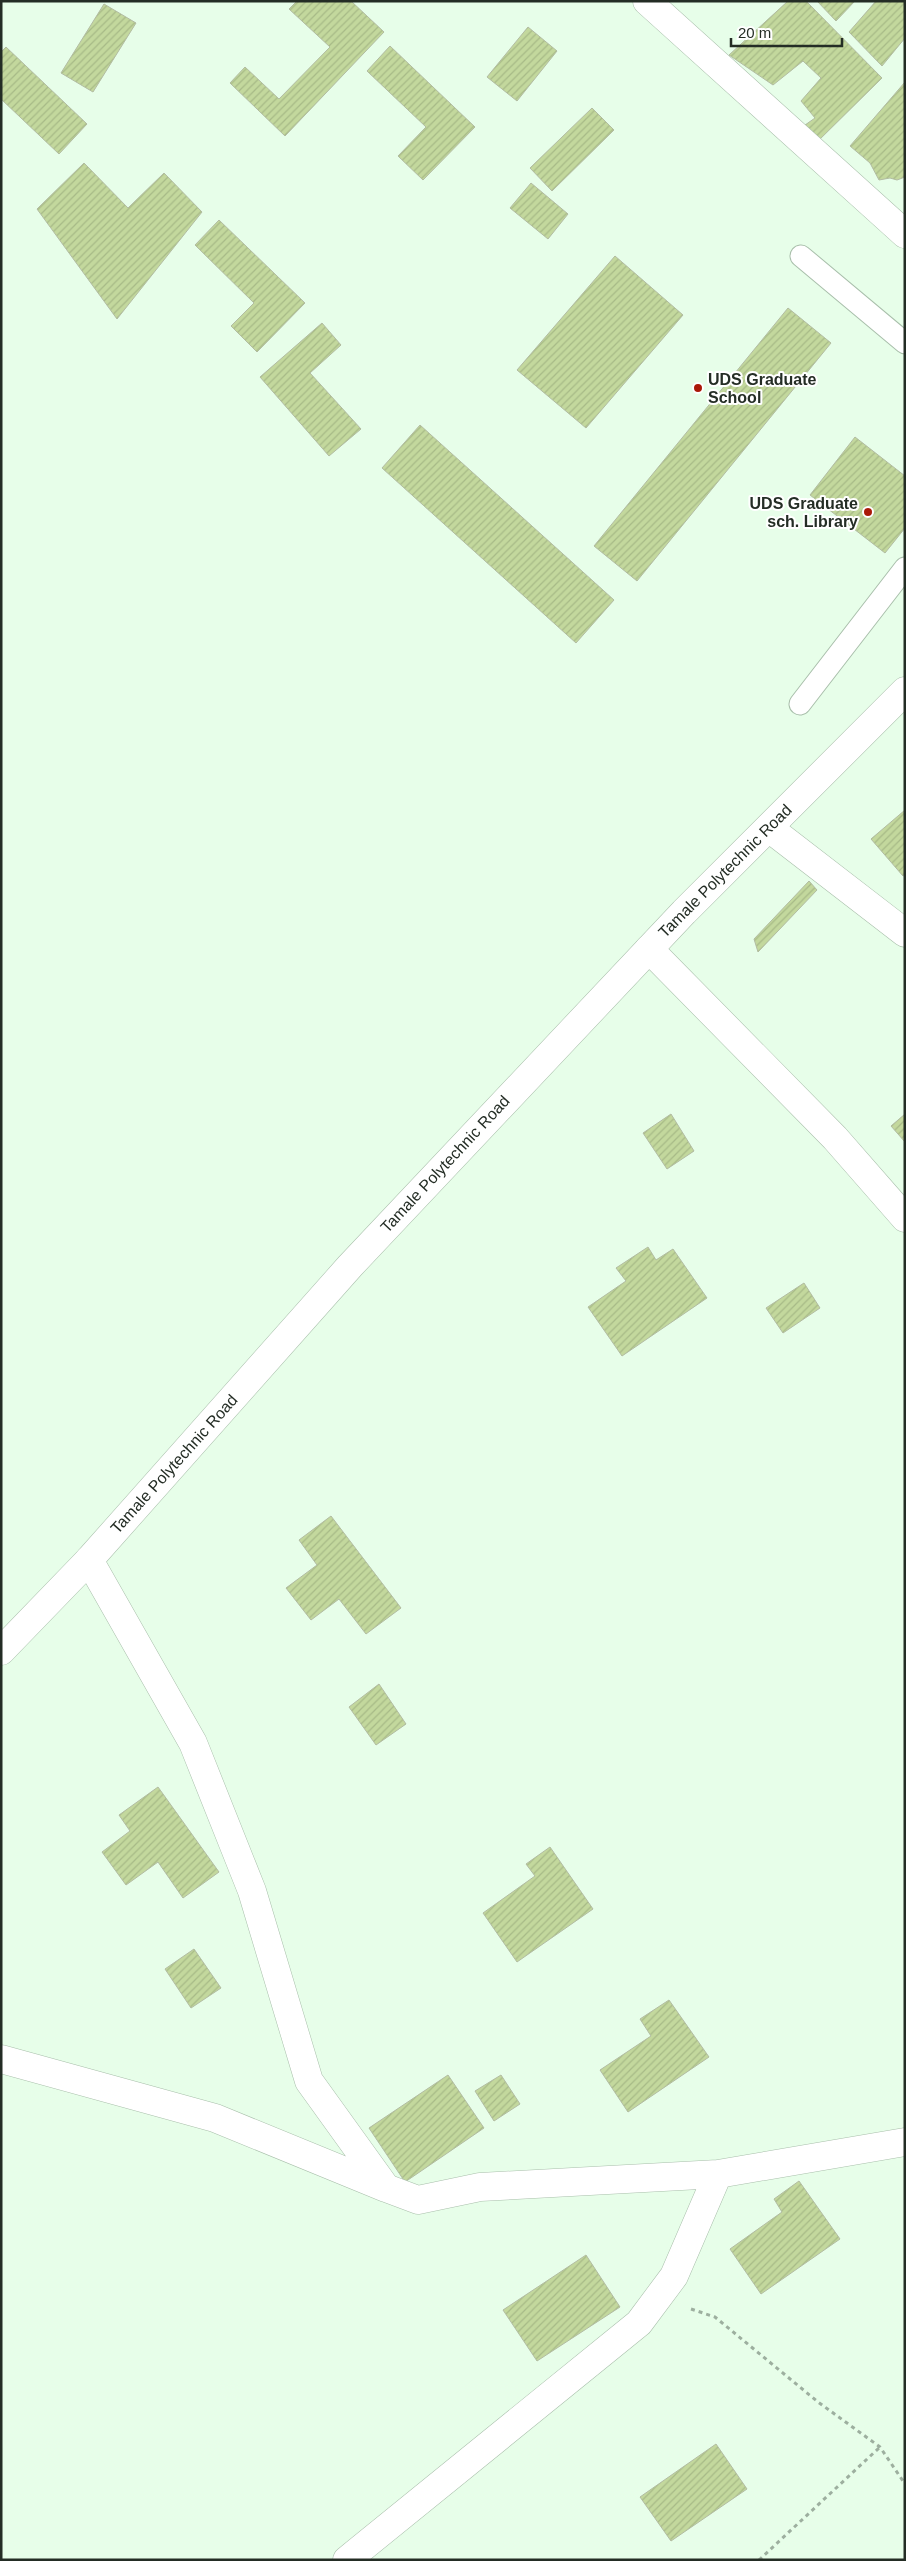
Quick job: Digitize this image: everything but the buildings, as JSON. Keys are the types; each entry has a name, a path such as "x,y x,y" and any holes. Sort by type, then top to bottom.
{"street":[{"path":"648,1 905,234"},
{"name":"Tamale Polytechnic Road","path":"1,1651 89,1560 350,1266 648,949 905,691"},
{"path":"769,828 905,933"},
{"path":"648,949 835,1138 905,1218"},
{"path":"89,1560 193,1743 252,1891 309,2081 386,2188"},
{"path":"1,2058 215,2118 418,2200 480,2187 718,2174 905,2142"},
{"path":"347,2560 639,2323 674,2276 718,2174"}],"lane":[{"path":"801,256 905,342"},
{"path":"800,704 905,568"}],"path":[{"path":"657,2298 715,2316 818,2402 880,2446 905,2484"},
{"path":"760,2560 880,2446"}],"place":[{"name":"UDS Graduate School","path":"698,388"},
{"name":"UDS Graduate sch. Library","path":"868,512"}]}
